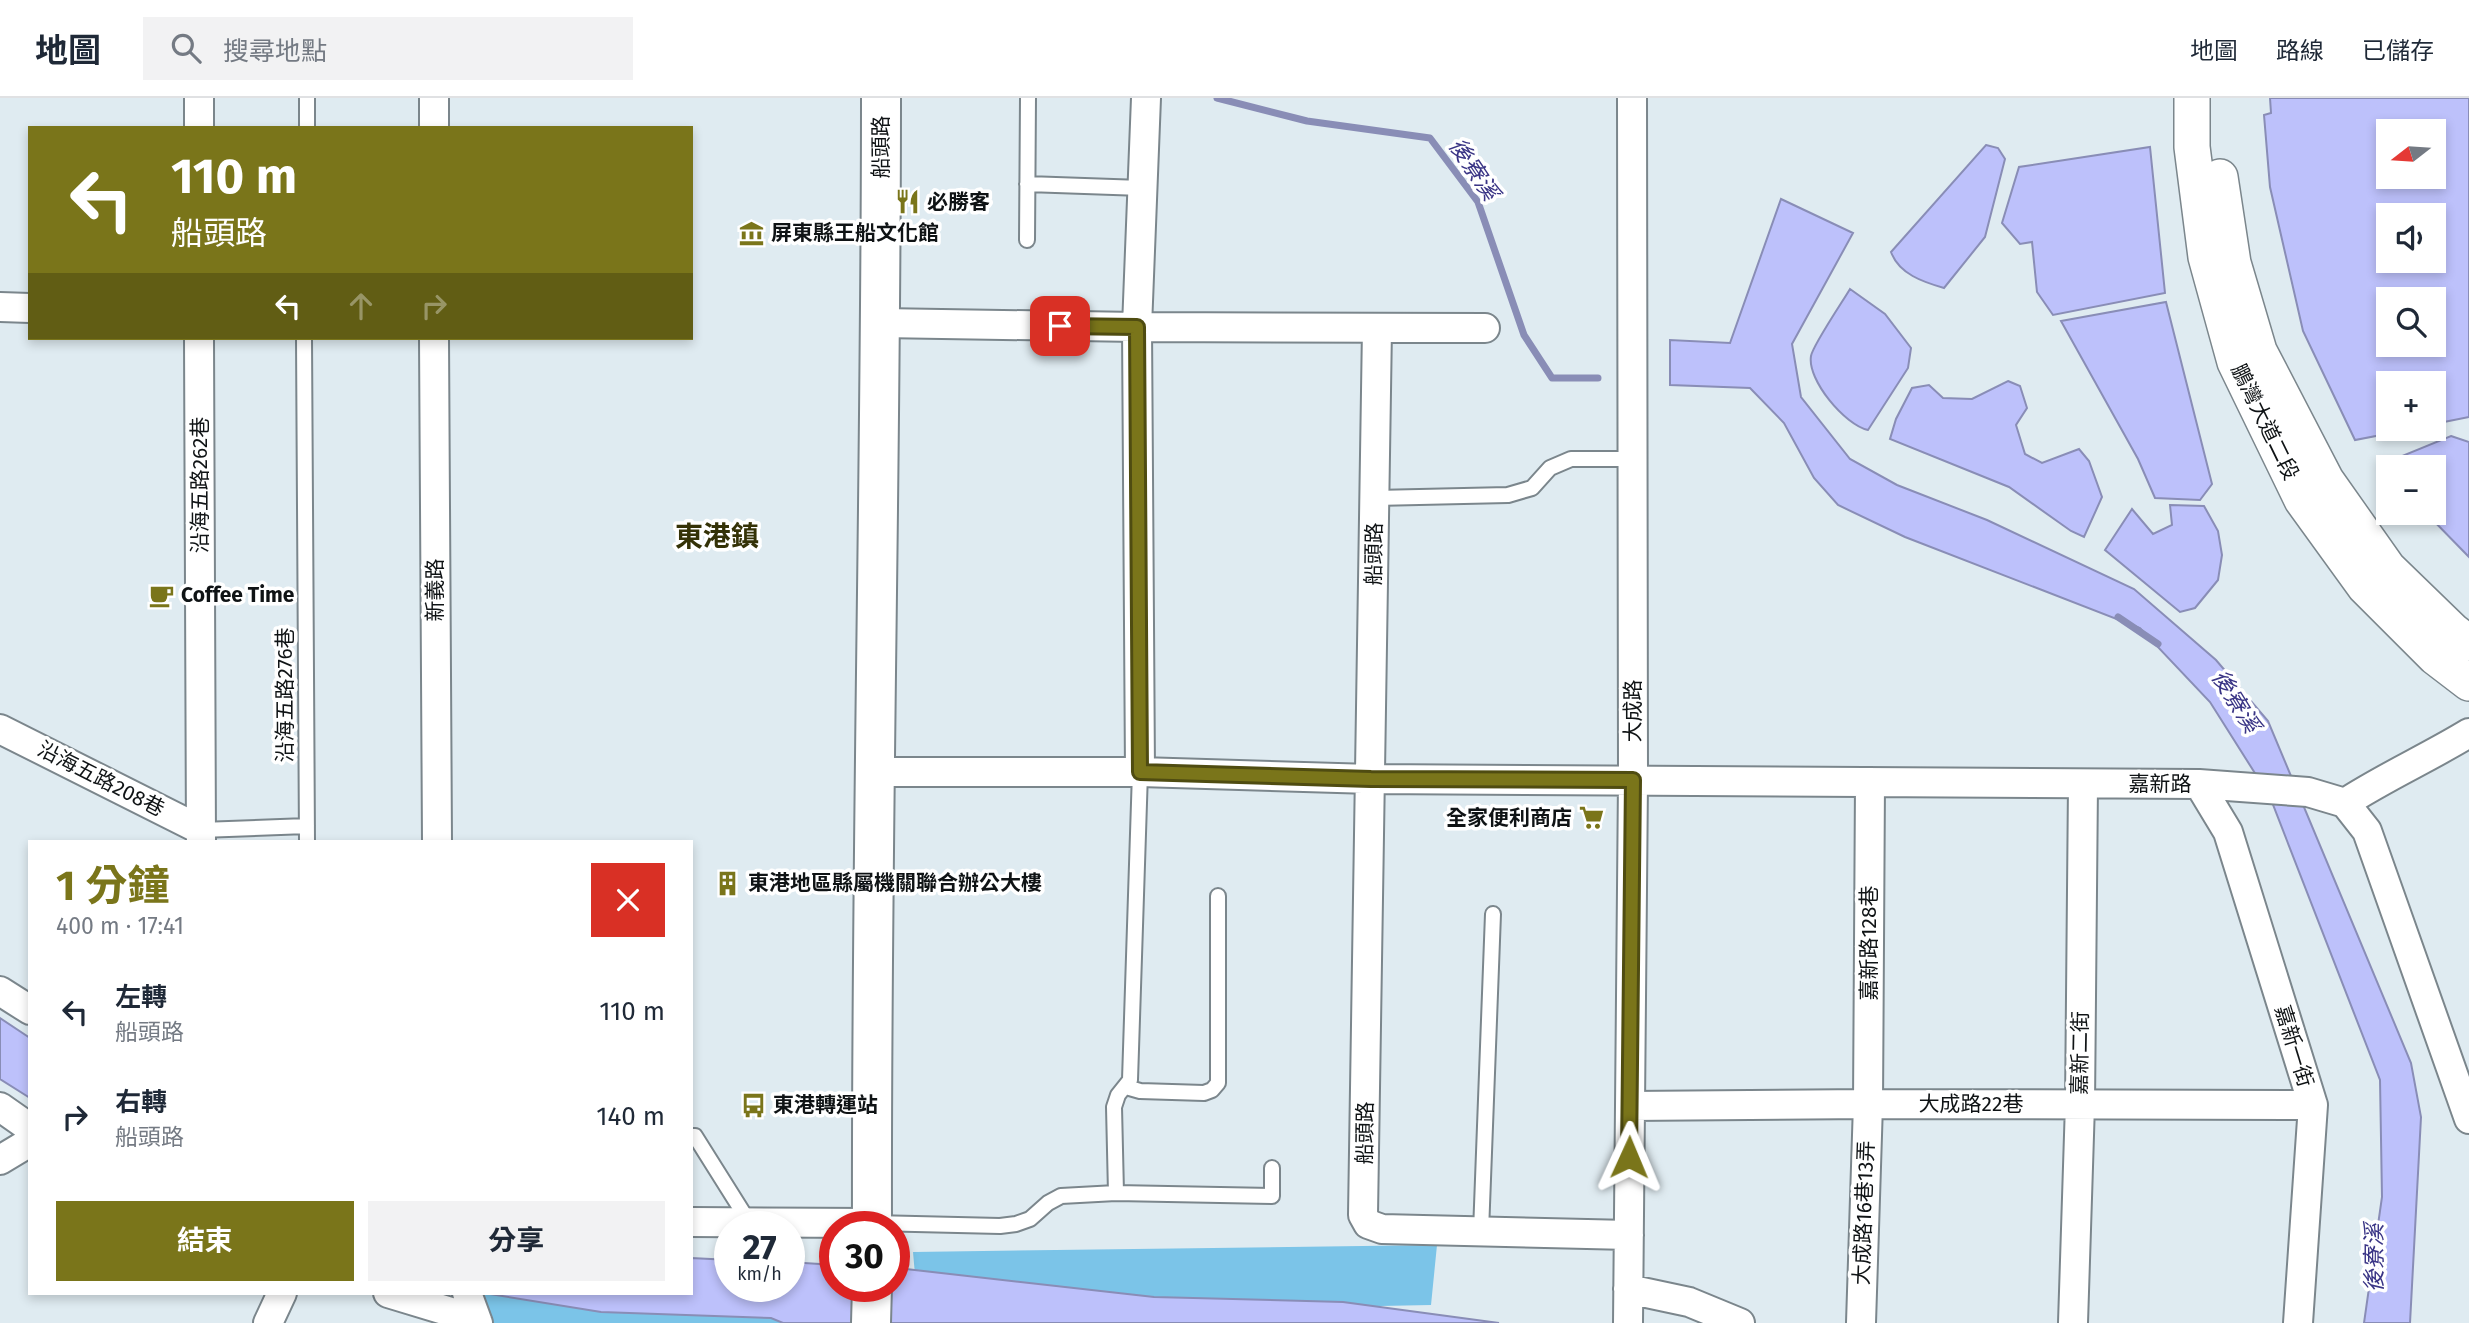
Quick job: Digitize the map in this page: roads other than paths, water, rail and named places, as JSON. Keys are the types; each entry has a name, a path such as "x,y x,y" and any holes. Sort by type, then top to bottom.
{"main road":[{"name":"船頭路","path":"872,1211 873,772 881,323 881,98"},
{"path":"871,1323 872,1302"}],"street":[{"path":"199,98 199,126"},
{"path":"434,98 434,126"},
{"path":"1140,772 1137,327 1146,98"},
{"name":"大成路","path":"1628,1323 1633,780 1632,98"},
{"name":"鵬灣大道二段","path":"2192,98 2192,147 2206,257 2235,362 2302,500 2365,587 2435,657 2469,683"},
{"name":"鵬灣大道二段","path":"2216,98 2216,151 2233,263 2259,352 2326,480 2388,568 2469,643"},
{"path":"0,307 28,308"},
{"path":"881,323 1485,328"},
{"name":"船頭路","path":"1377,328 1363,1215 1368,1224 1382,1229 1629,1235"},
{"name":"沿海五路262巷","path":"199,340 201,836"},
{"name":"新義路","path":"434,340 437,840"},
{"name":"沿海五路208巷","path":"0,729 201,836"},
{"path":"2469,733 2440,751 2379,781 2345,803 2367,831 2469,1119"},
{"path":"873,772 1140,772 1371,779 1633,780"},
{"name":"嘉新路","path":"1633,780 2211,785 2308,792 2345,803"},
{"name":"嘉新路128巷","path":"1868,1104 1870,782"},
{"name":"嘉新二街","path":"2073,1323 2080,1104 2083,784"},
{"name":"嘉新一街","path":"2211,785 2312,1105 2298,1323"},
{"path":"0,991 28,1009"},
{"name":"大成路16巷13弄","path":"1861,1323 1868,1104"},
{"name":"大成路22巷","path":"1630,1106 2312,1105"},
{"path":"0,1107 28,1127"},
{"path":"0,1160 28,1143"},
{"path":"693,1222 714,1222"},
{"path":"1628,1289 1689,1302 1740,1323"},
{"path":"268,1323 281,1295"},
{"path":"399,1295 473,1309"}],"lane":[{"path":"307,98 307,126"},
{"path":"1027,240 1028,98"},
{"path":"1027,184 1142,188"},
{"name":"沿海五路276巷","path":"304,340 307,840"},
{"path":"1375,498 1508,495 1532,488 1550,468 1571,460 1632,459"},
{"path":"1116,1193 1115,1107 1118,1095 1130,1080 1140,772"},
{"path":"201,836 307,826"},
{"path":"1126,1087 1140,1091 1204,1093 1212,1090 1218,1083 1218,896"},
{"path":"1481,1231 1493,914"},
{"path":"693,1136 742,1211"},
{"path":"910,1225 1016,1224 1030,1219 1048,1203 1061,1196 1116,1193 1272,1195 1272,1168"}],"water":[{"path":"2270,98 2469,98 2469,417 2446,422 2446,371 2376,371 2376,436 2355,440 2303,331 2270,187 2264,115 2271,113"},
{"path":"1986,145 1998,148 2005,159 1985,237 1944,288 1913,276 1900,266 1891,252"},
{"path":"2150,147 2165,293 2053,315 2037,292 2032,242 2020,244 2002,223 2019,167"},
{"path":"1781,199 1853,233 1792,344 1801,397 1850,459 1897,485 1987,520 2134,589 2216,660 2268,721 2411,1063 2421,1117 2410,1323 2364,1323 2382,1197 2380,1080 2270,797 2210,702 2140,628 1905,537 1838,505 1814,478 1784,423 1750,388 1670,385 1670,340 1730,343"},
{"path":"1850,289 1885,314 1911,348 1908,368 1868,430 1849,420 1829,400 1811,366 1813,350"},
{"path":"2166,302 2212,484 2200,500 2155,498 2138,459 2061,321"},
{"path":"2008,381 2020,386 2027,408 2016,425 2025,454 2042,463 2079,449 2089,461 2102,497 2084,537 2071,531 2009,487 1890,439 1896,419 1912,388 1929,385 1943,398 1972,399"},
{"path":"2451,436 2469,442 2469,557 2438,525 2446,525 2446,455 2404,455 2439,441 2446,441"},
{"path":"2170,505 2204,506 2218,531 2222,555 2218,580 2195,608 2180,612 2105,550 2132,509 2153,534 2172,525"},
{"path":"0,1018 28,1037 28,1097 0,1079"},
{"path":"693,1258 714,1259 714,1302 805,1302 805,1263 819,1264 819,1302 910,1302 910,1269 1154,1297 1343,1302 1499,1323 783,1323 771,1318 601,1312 496,1295 693,1295"}],"waterway":[{"name":"後寮溪","path":"1217,98 1307,121 1430,138 1478,202 1524,335 1552,378 1598,378"},
{"name":"後寮溪","path":"2118,617 2158,644"}],"place":[{"name":"必勝客","path":"907,202"},
{"name":"屏東縣王船文化館","path":"751,233"},
{"name":"Coffee Time","path":"161,595"},
{"name":"全家便利商店","path":"1592,818"},
{"name":"東港地區縣屬機關聯合辦公大樓","path":"728,883"},
{"name":"東港轉運站","path":"753,1105"}],"district":[{"name":"東港鎮","path":"717,536"}]}
